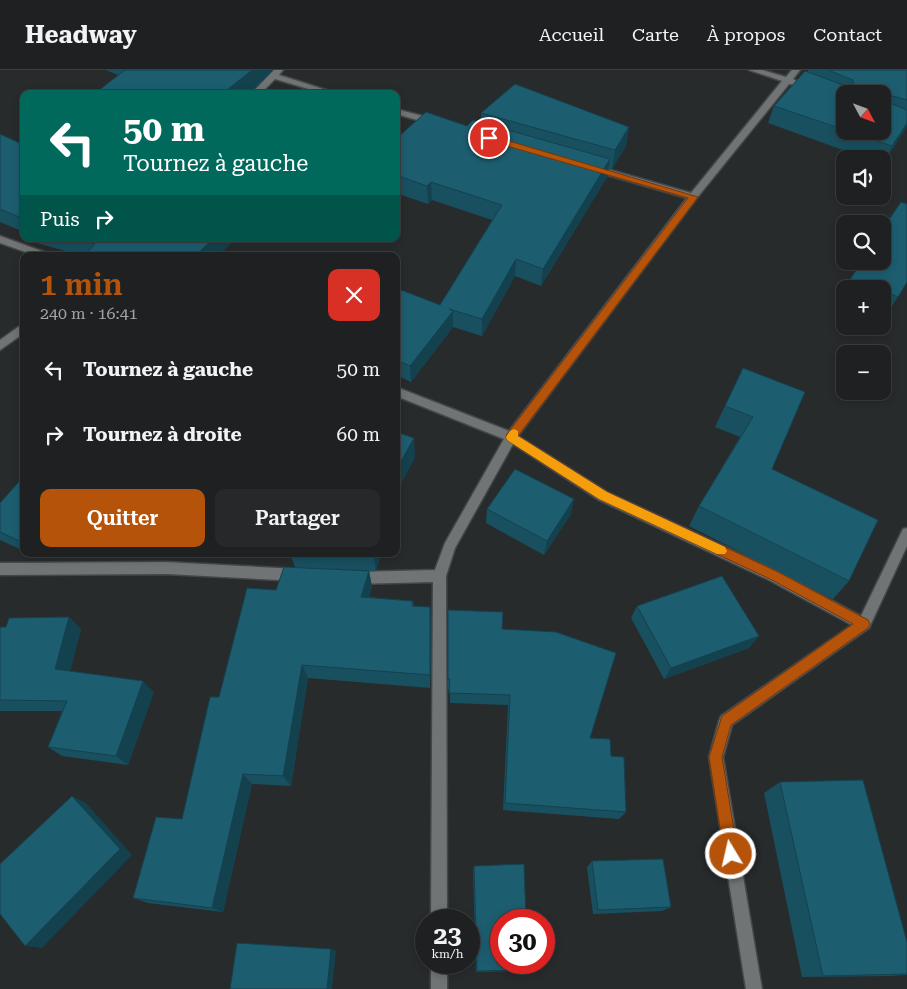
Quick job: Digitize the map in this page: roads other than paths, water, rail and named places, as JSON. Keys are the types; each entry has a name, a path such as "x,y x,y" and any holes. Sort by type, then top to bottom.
{"street":[{"path":"753,70 789,80 808,88"},
{"path":"439,909 440,576 449,547 511,437 693,197 796,70"},
{"path":"259,90 276,73 324,90"},
{"path":"400,112 444,125"},
{"path":"588,166 693,197"},
{"path":"0,239 35,252"},
{"path":"0,346 20,330"},
{"path":"400,393 511,437 603,496 774,576 864,624"},
{"path":"754,989 716,757 726,721 864,624 907,533"},
{"path":"0,569 167,568 306,576"},
{"path":"346,578 440,576"},
{"path":"439,974 439,989"}]}
